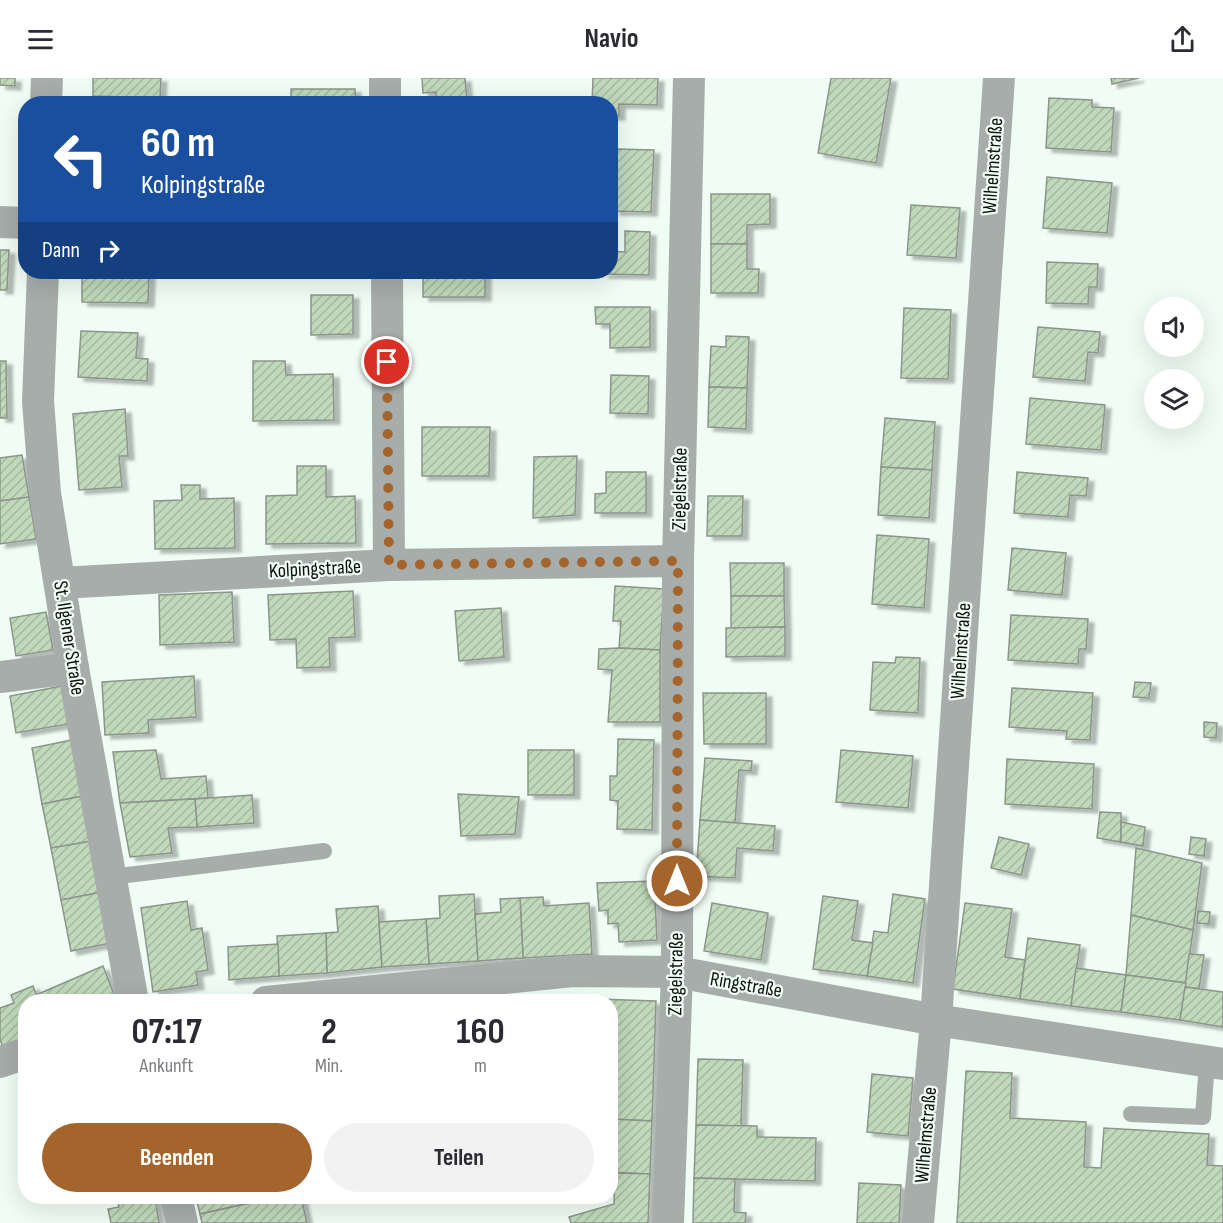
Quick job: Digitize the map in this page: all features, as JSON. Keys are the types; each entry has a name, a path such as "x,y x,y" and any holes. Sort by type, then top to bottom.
{"street":[{"path":"46,96 47,78"},
{"path":"385,78 385,96"},
{"name":"Ziegelstraße","path":"668,1223 677,972 678,561 689,78"},
{"name":"Wilhelmstraße","path":"918,1223 936,1020 999,78"},
{"path":"0,222 18,223"},
{"name":"St. Ilgener Straße","path":"43,279 38,401 39,443 73,668 132,994"},
{"path":"387,279 389,565"},
{"name":"Kolpingstraße","path":"60,583 389,565 678,561"},
{"path":"0,677 73,668"},
{"name":"Ringstraße","path":"345,994 573,971 677,972 936,1020 1215,1063"},
{"path":"0,1062 18,1056"},
{"path":"178,1204 182,1223"}],"lane":[{"path":"111,877 324,852"},
{"path":"1131,1114 1203,1117 1215,1063"}],"building":[{"path":"0,78 15,78 15,86 0,85"},
{"path":"93,78 161,78 160,96 93,96"},
{"path":"422,78 465,78 467,96 436,96 436,92 423,93"},
{"path":"593,78 658,78 657,105 619,104 619,116 618,96 592,96"},
{"path":"831,78 891,78 876,163 818,153"},
{"path":"1111,78 1139,78 1112,84"},
{"path":"291,89 355,89 355,96 291,96"},
{"path":"1049,98 1092,100 1092,107 1114,108 1111,152 1046,148"},
{"path":"618,149 654,150 651,212 618,211"},
{"path":"1047,177 1112,183 1107,233 1043,228"},
{"path":"711,194 770,194 770,224 747,225 747,244 711,244"},
{"path":"911,205 960,208 956,258 907,255"},
{"path":"625,231 650,232 649,275 618,274 618,252 625,252"},
{"path":"711,244 747,244 747,269 759,269 758,293 711,293"},
{"path":"0,250 9,250 7,290 0,290"},
{"path":"1047,262 1098,264 1097,287 1089,287 1088,304 1046,303"},
{"path":"82,279 149,279 148,303 82,302"},
{"path":"423,279 485,279 485,297 423,297"},
{"path":"311,295 353,295 353,334 311,335"},
{"path":"595,307 650,307 650,347 610,348 610,324 596,324"},
{"path":"904,308 951,310 948,379 901,378"},
{"path":"1038,327 1100,332 1098,353 1088,352 1085,381 1033,377"},
{"path":"81,331 138,333 136,358 148,359 147,381 78,377"},
{"path":"726,336 749,337 747,388 709,387 711,346 726,347"},
{"path":"0,361 6,361 7,418 0,418"},
{"path":"253,361 285,361 286,375 333,374 334,420 253,421"},
{"path":"611,375 649,376 648,414 610,413"},
{"path":"709,387 747,388 746,429 708,427"},
{"path":"1030,398 1105,405 1101,450 1026,444"},
{"path":"125,409 128,456 119,456 122,487 79,490 73,414"},
{"path":"885,418 935,422 932,470 881,467"},
{"path":"422,427 490,427 489,476 422,476"},
{"path":"22,455 29,497 0,501 0,458"},
{"path":"577,456 575,515 533,518 534,457"},
{"path":"297,466 326,466 326,497 355,496 356,543 266,544 266,496 297,495"},
{"path":"881,467 932,470 929,518 878,515"},
{"path":"606,472 646,472 646,513 595,513 595,494 606,493"},
{"path":"1017,472 1088,478 1086,496 1070,495 1068,517 1014,513"},
{"path":"181,485 200,485 200,499 234,498 235,548 155,549 154,501 182,500"},
{"path":"708,496 743,496 742,536 707,536"},
{"path":"29,497 36,539 0,544 0,501"},
{"path":"877,535 929,539 924,608 872,604"},
{"path":"1012,548 1066,553 1062,595 1008,590"},
{"path":"730,563 784,563 784,596 731,596"},
{"path":"615,586 664,589 660,650 619,648 621,621 613,621"},
{"path":"353,591 355,637 329,638 330,667 297,668 296,639 270,640 268,595"},
{"path":"232,592 234,642 160,645 159,595"},
{"path":"731,596 784,596 785,627 731,628"},
{"path":"501,608 504,657 459,661 455,611"},
{"path":"46,612 53,650 16,656 10,618"},
{"path":"1011,615 1088,619 1086,649 1079,649 1078,664 1008,660"},
{"path":"785,627 785,656 726,657 726,628"},
{"path":"599,649 660,650 660,722 608,722 612,670 598,669"},
{"path":"896,657 920,658 918,713 870,710 873,662 895,663"},
{"path":"194,676 196,717 148,720 149,733 105,735 102,682"},
{"path":"1135,682 1151,683 1149,698 1133,697"},
{"path":"62,686 68,724 16,733 10,696"},
{"path":"1012,688 1093,693 1090,740 1066,739 1067,731 1009,727"},
{"path":"703,693 766,693 766,744 704,744"},
{"path":"1204,722 1217,723 1216,738 1204,737"},
{"path":"618,739 654,740 652,830 617,829 618,801 610,800 610,776 617,776"},
{"path":"72,740 83,796 42,804 32,748"},
{"path":"156,750 161,779 206,776 208,798 120,803 113,752"},
{"path":"528,750 574,750 574,795 528,795"},
{"path":"841,750 913,756 908,808 836,802"},
{"path":"705,758 752,761 751,771 739,770 735,823 700,820"},
{"path":"1007,759 1094,764 1092,809 1005,804"},
{"path":"458,794 519,797 515,834 461,836"},
{"path":"252,795 254,823 197,827 195,799"},
{"path":"83,796 92,841 51,848 42,804"},
{"path":"195,799 197,827 168,828 172,853 130,857 120,803"},
{"path":"1100,812 1121,813 1121,842 1097,838"},
{"path":"700,820 775,826 773,851 737,848 735,878 696,876"},
{"path":"1121,822 1145,827 1143,846 1121,842"},
{"path":"999,837 1029,844 1021,875 991,868"},
{"path":"1191,837 1206,839 1204,856 1189,854"},
{"path":"92,841 102,892 61,900 51,848"},
{"path":"1136,848 1202,863 1193,930 1131,915"},
{"path":"654,881 657,940 619,942 618,923 608,924 608,910 599,911 597,883"},
{"path":"102,892 111,943 71,951 61,900"},
{"path":"474,894 478,961 429,964 426,919 440,918 439,896"},
{"path":"893,894 925,899 913,983 867,976 874,931 888,933"},
{"path":"823,896 858,901 852,940 873,943 867,976 813,969"},
{"path":"543,897 544,906 589,903 592,954 523,958 520,898"},
{"path":"520,898 523,958 478,961 475,914 501,912 500,899"},
{"path":"187,901 191,930 202,928 208,970 196,972 198,985 153,992 141,908"},
{"path":"712,903 768,913 761,960 704,951"},
{"path":"965,903 1012,909 1005,957 1025,960 1020,999 953,989"},
{"path":"378,906 382,967 327,973 326,933 338,932 336,909"},
{"path":"1198,911 1210,912 1209,924 1197,923"},
{"path":"1131,915 1193,930 1186,983 1126,975"},
{"path":"426,919 429,964 382,967 379,922"},
{"path":"326,933 327,973 279,976 277,936"},
{"path":"1028,938 1080,945 1071,1006 1020,999"},
{"path":"278,944 279,976 229,980 228,947"},
{"path":"1189,954 1204,955 1199,989 1185,987"},
{"path":"103,966 114,994 38,994"},
{"path":"1076,968 1126,975 1121,1012 1071,1006"},
{"path":"1126,975 1186,983 1180,1020 1121,1012"},
{"path":"33,986 36,994 18,994 18,1045 4,1050 0,1039 0,1008 14,1003 11,995"},
{"path":"1185,987 1223,992 1223,1027 1180,1020"},
{"path":"618,1000 656,1001 652,1121 618,1119"},
{"path":"698,1059 743,1060 741,1126 696,1125"},
{"path":"966,1071 1012,1073 1010,1118 1086,1122 1084,1167 1101,1168 1104,1128 1209,1134 1207,1165 1223,1166 1223,1223 957,1223"},
{"path":"872,1074 913,1078 908,1136 867,1132"},
{"path":"618,1119 652,1121 650,1174 618,1172"},
{"path":"696,1125 757,1126 757,1137 816,1138 815,1181 694,1178"},
{"path":"618,1173 650,1174 648,1223 571,1223 569,1217 618,1204"},
{"path":"694,1178 735,1179 734,1212 746,1213 745,1223 693,1223"},
{"path":"859,1183 901,1185 899,1223 857,1223"},
{"path":"118,1204 156,1204 159,1223 111,1223 108,1209 119,1207"},
{"path":"198,1204 245,1204 200,1214"},
{"path":"246,1204 303,1204 307,1223 202,1223 200,1214"}],"route":[{"path":"387,362 389,565 678,561 677,881"}]}
